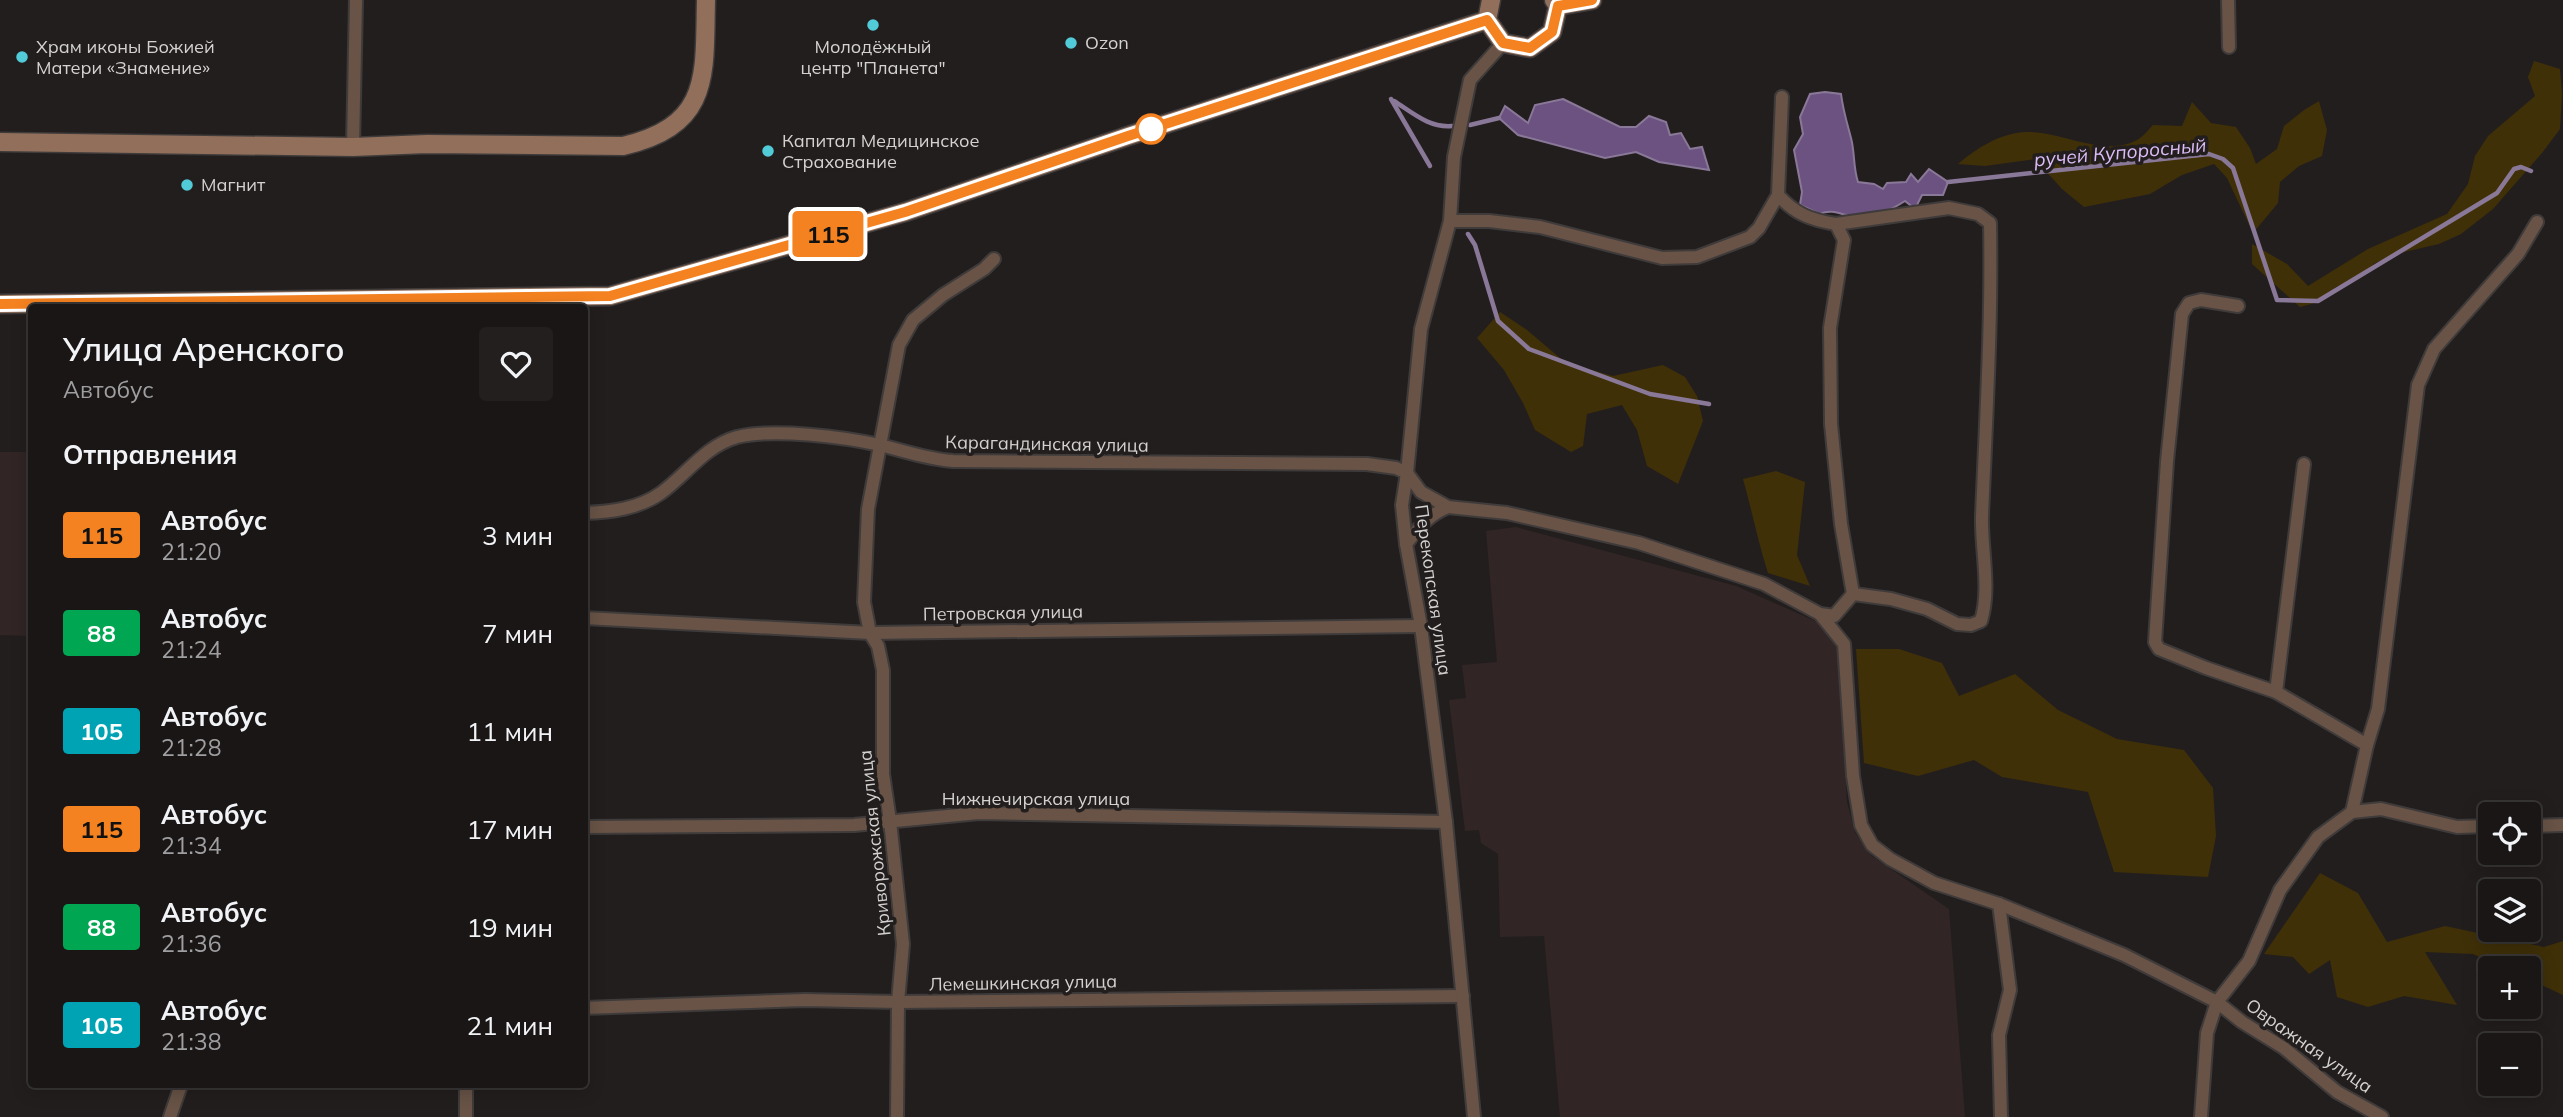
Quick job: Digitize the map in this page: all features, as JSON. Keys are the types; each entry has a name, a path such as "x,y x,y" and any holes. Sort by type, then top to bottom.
{"main road":[{"path":"0,142 353,147 427,144 623,146 667,130 684,114 700,89 704,76 706,0"},
{"path":"1491,0 1487,20 1503,43 1530,48 1552,32 1556,3 1592,0"},
{"path":"0,304 610,296 905,212 1128,136 1487,20"}],"street":[{"path":"353,147 356,0"},
{"path":"2228,0 2229,47"},
{"name":"Перекопская улица","path":"1474,1117 1446,822 1421,626 1405,544 1402,505 1421,329 1450,220 1454,157 1470,80 1503,43"},
{"path":"1450,220 1540,227 1642,254 1679,259 1697,257 1750,237 1759,228 1778,195 1782,97"},
{"path":"1778,195 1801,215 1836,225 1949,208 1978,215 1990,223 1992,298 1982,520 1985,607 1981,621 1971,625 1957,624 1891,599 1853,594"},
{"path":"2352,812 2378,709 2418,385 2434,349 2518,254 2537,222"},
{"path":"1836,225 1844,240 1830,328 1831,424 1840,524 1853,594"},
{"name":"Криворожская улица","path":"897,1117 898,1002 903,944 883,774 883,670 878,646 870,632 864,602 868,509 899,345 913,320 994,259"},
{"path":"2238,306 2201,300 2189,303 2182,314 2167,461 2155,642 2159,649 2276,692 2367,745"},
{"name":"Карагандинская улица","path":"588,513 625,509 659,494 706,452 735,438 771,433 881,445 915,456 953,461 1367,464 1396,468 1407,473"},
{"path":"2276,692 2304,464"},
{"path":"1407,473 1421,492 1448,507 1507,513 1639,543 1764,583 1820,614 1834,615 1853,594"},
{"path":"1405,544 1434,512 1448,507"},
{"name":"Овражная улица","path":"1820,614 1844,644 1853,776 1861,825 1872,845 1890,859 1934,883 1999,904 2124,955 2217,1002 2242,1022 2284,1048 2337,1092 2382,1117"},
{"name":"Петровская улица","path":"588,618 870,632 1421,626"},
{"path":"2201,1117 2207,1033 2217,1002 2249,961 2280,890 2318,838 2352,812 2381,809 2457,827 2478,826"},
{"name":"Нижнечирская улица","path":"588,827 854,825 979,813 1446,822"},
{"path":"2541,826 2563,825"},
{"path":"1999,904 2010,990 1999,1035 2001,1117"},
{"name":"Лемешкинская улица","path":"588,1008 805,1000 898,1002 1463,996"},
{"path":"170,1117 180,1088"},
{"path":"466,1088 466,1117"}],"shaded area":[{"path":"2534,61 2560,69 2560,129 2493,209 2461,234 2439,244 2404,252 2375,263 2359,278 2336,287 2322,301 2300,307 2252,264 2252,244 2287,264 2308,286 2368,249 2447,214 2468,184 2475,156 2488,136 2535,96 2528,77"},
{"path":"1810,94 1841,94 1858,182 1874,184 1883,189 1887,183 1906,182 1911,174 1918,182 1929,169 1948,182 1943,195 1922,195 1915,209 1905,201 1882,213 1863,217 1834,212 1820,214 1800,205 1802,192 1794,150 1803,134 1800,117"},
{"path":"1563,99 1620,127 1636,127 1649,116 1666,122 1670,135 1681,133 1690,149 1702,147 1709,170 1659,162 1636,152 1605,158 1518,135 1499,118 1505,106 1528,123 1535,105"},
{"path":"2319,101 2327,130 2322,156 2299,166 2280,182 2278,203 2253,233 2227,178 2214,164 2182,175 2150,194 2084,207 2062,189 2035,159 1985,166 1958,164 1989,142 2016,133 2040,133 2096,145 2124,145 2139,139 2153,125 2182,126 2192,102 2211,123 2236,127 2250,148 2256,164 2277,149 2284,126"},
{"path":"1500,312 1527,330 1566,363 1613,376 1663,365 1685,377 1697,396 1703,421 1678,484 1647,466 1637,430 1622,405 1587,414 1583,446 1571,452 1535,430 1504,370 1477,338"},
{"path":"0,452 28,452 28,636 0,635"},
{"path":"1776,471 1805,482 1797,555 1810,586 1768,573 1764,561 1743,479"},
{"path":"1516,527 1736,586 1822,624 1834,636 1839,657 1847,802 1855,832 1872,856 1949,909 1965,1117 1560,1117 1544,936 1500,937 1498,854 1481,843 1479,830 1465,831 1449,700 1466,698 1462,665 1497,662 1486,531"},
{"path":"1856,649 1899,649 1942,663 1959,696 2015,674 2058,710 2117,739 2184,750 2213,788 2216,836 2208,877 2114,872 2088,792 2002,777 1974,760 1918,776 1864,763"},
{"path":"2320,873 2358,893 2387,942 2445,926 2478,933 2478,942 2520,942 2544,947 2563,941 2563,995 2541,985 2541,956 2478,956 2425,952 2457,1005 2404,996 2368,1007 2337,997 2330,960 2309,974 2293,957 2264,954"}],"waterway":[{"name":"ручей Купоросный","path":"1391,99 1430,166"},
{"name":"ручей Купоросный","path":"1394,101 1429,122 1452,126"},
{"name":"ручей Купоросный","path":"1470,125 1499,118"},
{"name":"ручей Купоросный","path":"1948,182 2209,154 2223,159 2233,168 2277,300 2318,301 2497,193 2514,169 2521,167 2531,171"},
{"name":"ручей Купоросный","path":"1468,234 1475,245 1498,321 1529,349 1650,394 1709,404"}],"bus line":[{"name":"115","path":"0,304 610,296 905,212 1128,136 1487,20 1503,43 1530,48 1552,32 1558,6 1592,0"}],"place":[{"name":"Молодёжный центр \"Планета\"","path":"873,25"},
{"name":"Ozon","path":"1071,43"},
{"name":"Храм иконы Божией Матери «Знамение»","path":"22,57"},
{"name":"Капитал Медицинское Страхование","path":"768,151"},
{"name":"Магнит","path":"187,185"}]}
